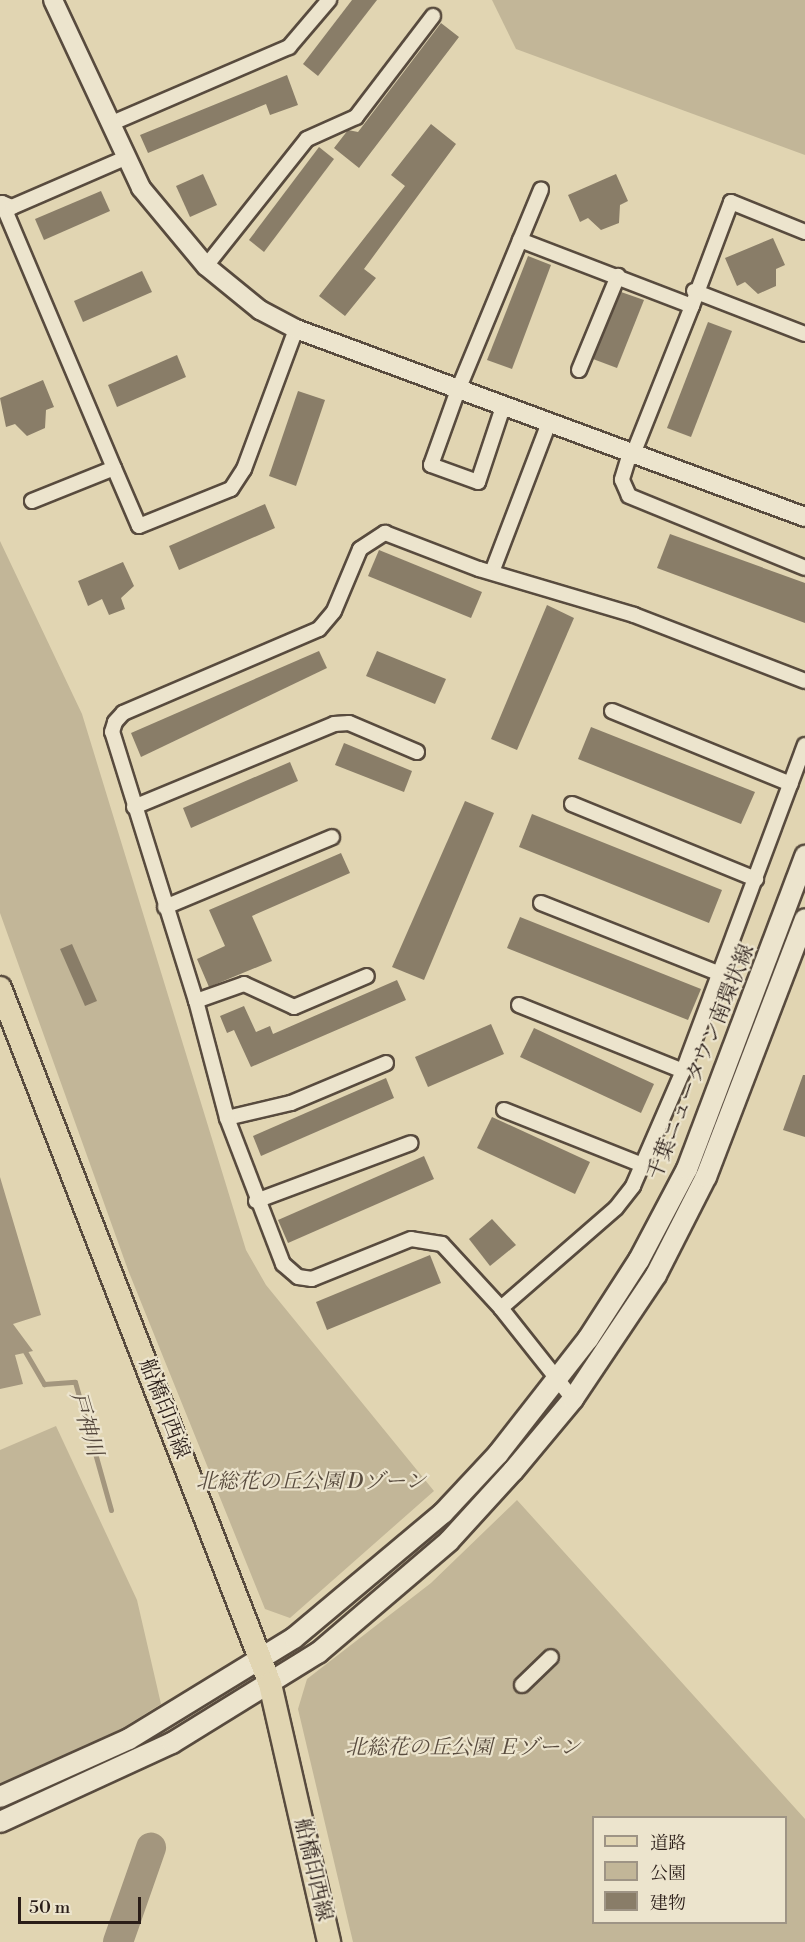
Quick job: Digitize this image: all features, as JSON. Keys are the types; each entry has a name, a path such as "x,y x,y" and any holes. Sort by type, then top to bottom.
{"main road":[{"name":"千葉ニュータウン南環状線","path":"0,1797 129,1739 294,1638 443,1513 558,1381 639,1260 687,1169 799,893 805,855"},
{"path":"0,1822 162,1749 270,1684 318,1653 449,1541 573,1399 656,1275 706,1177 805,919"},
{"name":"船橋印西線","path":"0,988 270,1684 329,1942"}],"street":[{"path":"53,0 125,158 159,212 206,266 261,310 296,329 805,517"},
{"path":"110,124 289,47 330,0"},
{"path":"206,266 308,139 356,117 433,16"},
{"path":"125,158 12,207 2,203 139,526 231,489 244,469 296,329"},
{"path":"503,407 478,482 431,465 458,390 542,190"},
{"path":"805,232 731,202 694,291 692,306 622,480 629,496 805,568"},
{"path":"520,240 692,306"},
{"path":"579,370 618,276"},
{"path":"694,291 805,334"},
{"path":"492,572 549,423"},
{"path":"32,501 114,468"},
{"path":"573,1399 501,1308 449,1250 428,1239 411,1239 320,1277 298,1276 283,1264 256,1201 227,1118 196,1001 112,732 115,722 123,713 320,629 334,611 360,549 374,536 397,534 492,572 634,615 805,681"},
{"path":"612,711 791,783"},
{"path":"134,807 334,724 349,723 417,752"},
{"path":"501,1308 616,1208 642,1165 683,1071 805,744"},
{"path":"572,804 756,879"},
{"path":"165,907 332,837"},
{"path":"541,903 720,974"},
{"path":"196,1001 244,984 294,1007 367,976"},
{"path":"519,1005 683,1071"},
{"path":"227,1118 291,1103 386,1063"},
{"path":"504,1110 642,1165"},
{"path":"256,1201 411,1143"},
{"path":"522,1685 551,1657"}],"green space":[{"path":"492,0 805,0 805,155 516,49"},
{"name":"北総花の丘公園 Dゾーン","path":"0,541 82,714 246,1250 266,1285 434,1491 290,1618 265,1609 128,1270 0,913"},
{"path":"56,1426 137,1600 161,1704 108,1737 0,1786 0,1450"},
{"name":"北総花の丘公園 Ｅゾーン","path":"517,1500 805,1819 805,1942 353,1942 298,1709 307,1679 431,1583"}],"shaded area":[{"path":"0,1177 41,1315 13,1324 33,1351 15,1355 23,1384 0,1389"}],"building":[{"path":"352,0 377,0 318,76 303,64"},
{"path":"441,23 459,37 359,168 334,148 348,130 358,132"},
{"path":"287,75 298,105 270,115 266,104 148,153 140,135"},
{"path":"431,124 456,144 364,269 376,278 345,316 319,296 405,186 391,175"},
{"path":"319,147 334,159 264,252 249,240"},
{"path":"203,174 217,205 190,217 176,186"},
{"path":"616,174 628,201 620,205 619,223 601,230 588,218 580,222 568,195"},
{"path":"101,191 110,211 44,240 35,219"},
{"path":"773,238 785,265 776,269 776,286 758,294 745,282 737,286 725,258"},
{"path":"528,256 551,265 512,369 487,360"},
{"path":"142,271 152,292 83,322 74,301"},
{"path":"621,292 644,300 617,368 593,359"},
{"path":"708,322 732,331 691,437 667,428"},
{"path":"177,355 186,377 117,407 108,385"},
{"path":"43,380 54,407 46,410 45,428 27,436 15,424 6,427 0,398"},
{"path":"298,391 325,400 296,486 269,476"},
{"path":"265,504 275,528 179,570 169,546"},
{"path":"670,534 805,583 805,623 657,568"},
{"path":"379,550 482,592 471,618 368,576"},
{"path":"123,562 134,586 121,598 125,609 109,615 102,599 88,606 78,581"},
{"path":"547,605 574,618 517,750 491,739"},
{"path":"319,651 327,668 141,757 131,733"},
{"path":"377,651 446,679 435,704 366,676"},
{"path":"591,727 755,792 741,824 578,759"},
{"path":"344,743 412,771 404,792 335,765"},
{"path":"290,762 298,781 191,828 183,808"},
{"path":"465,801 494,813 424,980 392,967"},
{"path":"532,814 722,890 709,923 519,847"},
{"path":"341,853 350,873 252,916 272,961 209,987 197,959 225,946 209,910"},
{"path":"520,917 701,989 688,1020 507,948"},
{"path":"72,944 97,1001 85,1006 60,949"},
{"path":"397,980 406,1000 251,1067 234,1030 227,1033 220,1016 244,1006 256,1032 270,1026 273,1034"},
{"path":"491,1024 504,1054 428,1087 415,1057"},
{"path":"534,1028 654,1084 641,1113 520,1057"},
{"path":"803,1075 805,1075 805,1137 783,1130"},
{"path":"386,1078 394,1098 261,1156 253,1136"},
{"path":"492,1117 590,1162 575,1194 477,1148"},
{"path":"424,1156 434,1179 288,1243 278,1220"},
{"path":"492,1219 516,1245 490,1266 469,1239"},
{"path":"430,1255 441,1283 327,1330 316,1302"}],"waterway":[{"name":"戸神川","path":"23,1348 44,1384 75,1382 111,1510"},
{"name":"戸神川","path":"118,1942 151,1848"}]}
